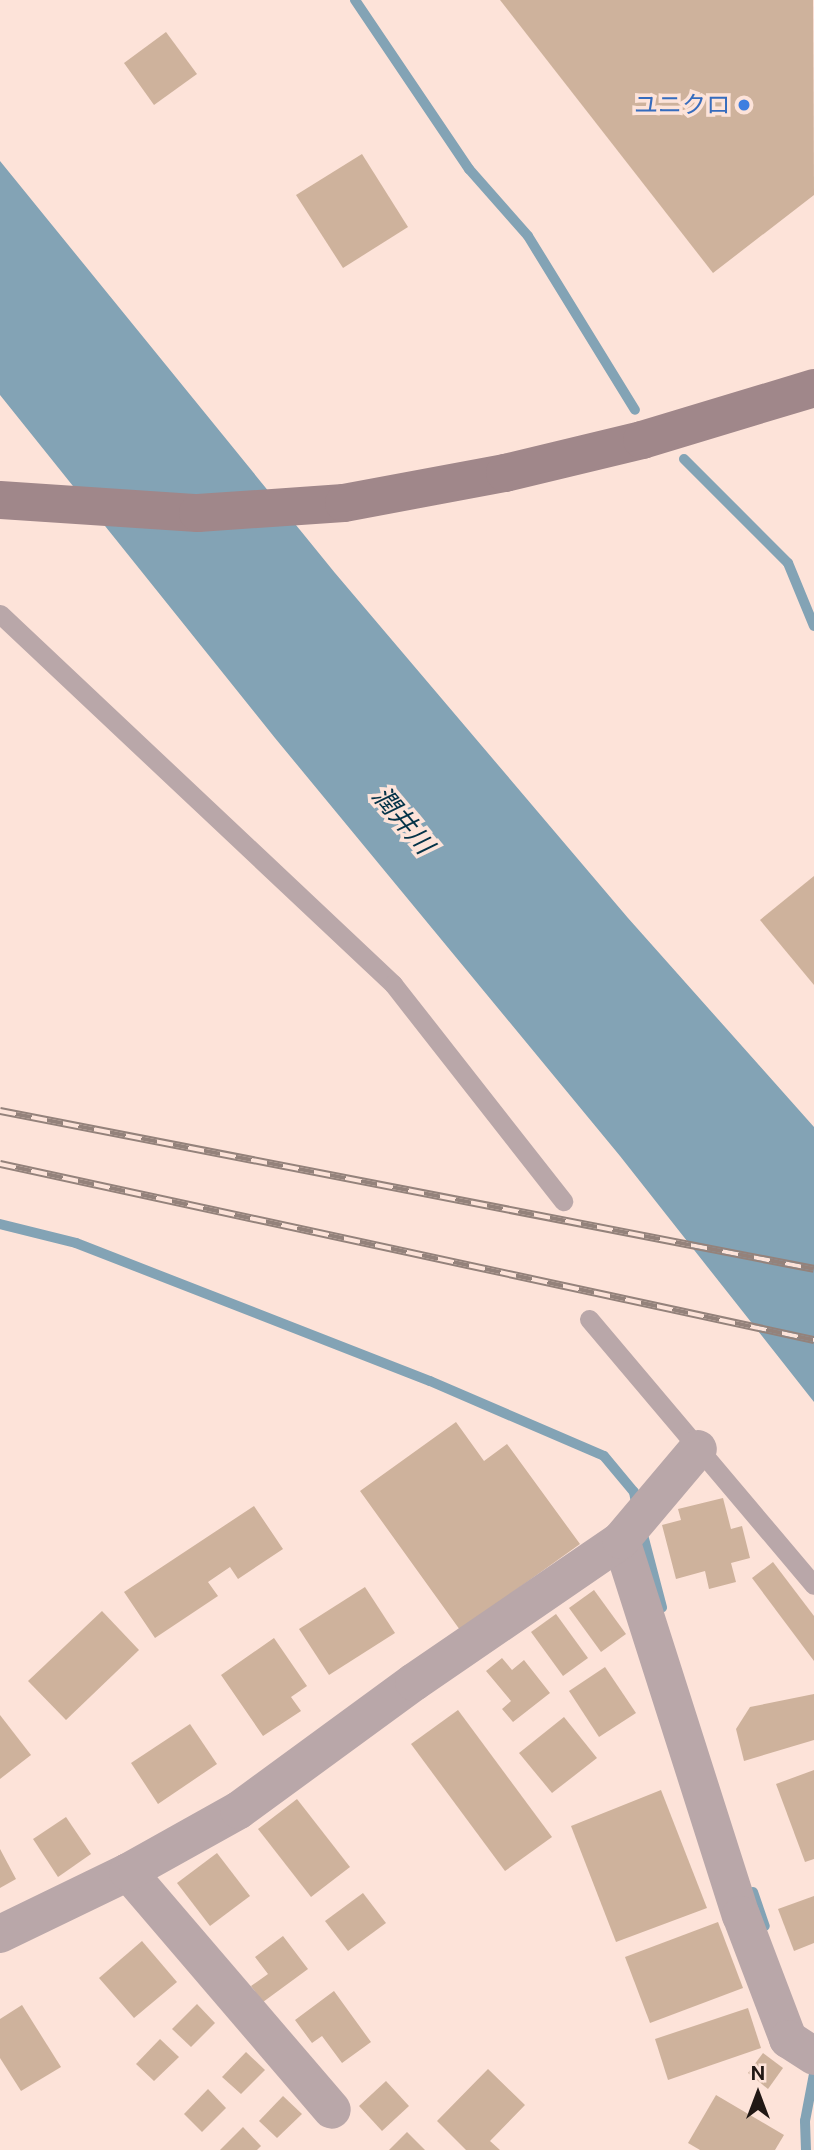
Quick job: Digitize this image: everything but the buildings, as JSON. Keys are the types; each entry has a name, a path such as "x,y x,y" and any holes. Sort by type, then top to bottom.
{"street":[{"path":"0,500 198,513 344,503 505,473 642,440 814,388"},
{"path":"0,1934 128,1872 239,1810 632,1528 698,1449"},
{"path":"632,1528 741,1914 788,2039 807,2051"},
{"path":"128,1872 332,2110"}],"lane":[{"path":"0,614 393,984 563,1201"},
{"path":"589,1319 814,1585"}],"water":[{"name":"潤井川","path":"0,161 335,573 628,918 814,1127 814,1402 620,1156 275,738 0,395"}],"waterway":[{"path":"355,0 469,169 528,236 635,410"},
{"path":"684,459 788,563 814,626"},
{"path":"0,1224 76,1243 430,1381 604,1456 634,1492 637,1508"},
{"path":"642,1531 662,1607"},
{"path":"753,1892 765,1926"},
{"path":"806,2150 805,2121 814,2074"}],"railway":[{"path":"0,1111 814,1269"},
{"path":"0,1164 814,1340"}],"place":[{"name":"ユニクロ","path":"744,105"}]}
